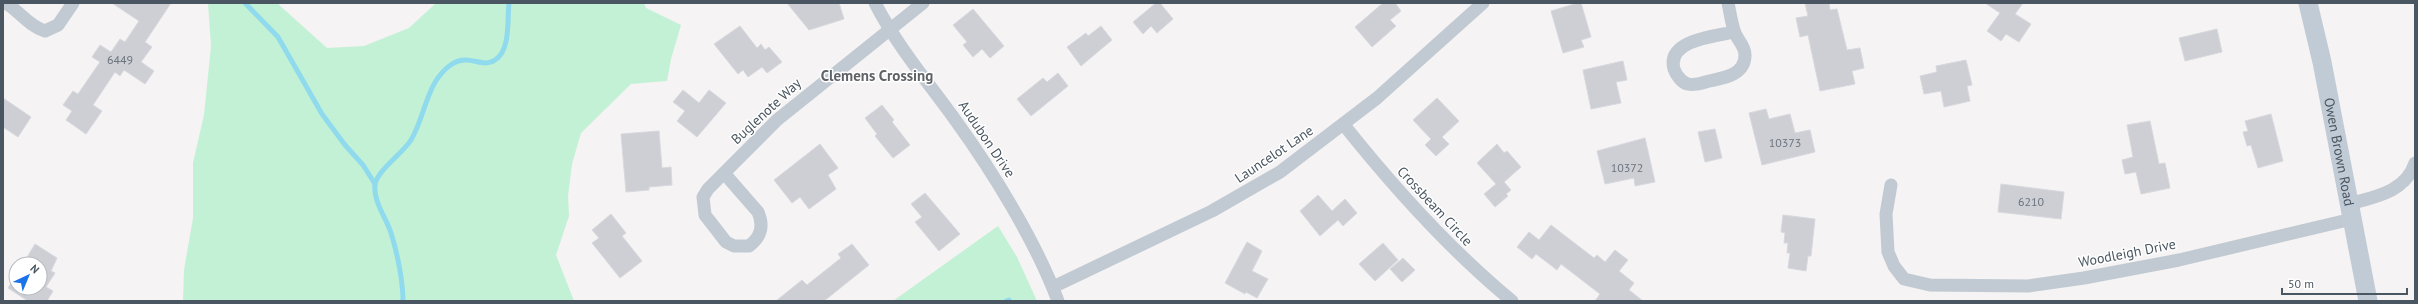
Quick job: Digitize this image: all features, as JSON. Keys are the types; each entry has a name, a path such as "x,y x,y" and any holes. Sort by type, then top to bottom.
{"street":[{"path":"6,3 22,7 37,29 44,31 52,30 58,25 73,3"},
{"name":"Audubon Drive","path":"875,3 889,30 957,121 1008,201 1053,287 1058,301"},
{"name":"Buglenote Way","path":"724,173 758,212 761,219 760,235 749,246 734,246 726,242 705,215 703,197 724,173 777,120 923,3"},
{"name":"Launcelot Lane","path":"1053,287 1250,191 1314,149 1407,72 1482,3"},
{"path":"1728,3 1734,32 1743,47 1745,54 1743,64 1738,71 1731,76 1694,85 1686,84 1680,79 1674,70 1673,62 1675,54 1680,48 1687,43 1734,32"},
{"name":"Owen Brown Road","path":"2308,3 2322,62 2368,301"},
{"name":"Crossbeam Circle","path":"1344,125 1396,189 1430,225 1467,263 1512,301"},
{"name":"Woodleigh Drive","path":"1891,185 1886,221 1888,252 1894,266 1904,279 1930,285 2028,286 2084,278 2179,260 2351,212 2395,189 2410,174 2415,163"}],"green space":[{"path":"208,3 277,3 327,48 364,46 409,28 436,3 644,3 646,8 681,25 671,59 667,81 631,84 581,133 572,164 568,196 569,216 556,255 574,301 183,301 184,270 193,218 193,163 204,115 211,46"},
{"path":"998,226 1017,257 1037,301 893,301"}],"building":[{"path":"112,3 171,3 145,42 152,47 141,62 154,71 145,84 124,70 120,76 115,72 93,105 102,111 86,134 66,120 72,111 63,105 73,91 78,94 100,62 92,57 100,45 111,52 120,39 125,42 139,21"},
{"path":"787,3 839,3 844,19 809,30"},
{"path":"1156,3 1160,3 1173,19 1157,33 1151,26 1143,34 1133,22"},
{"path":"1383,3 1395,3 1401,11 1390,20 1396,26 1372,47 1355,27"},
{"path":"1581,3 1591,37 1581,40 1584,47 1563,53 1551,11"},
{"path":"1805,3 1829,3 1830,10 1837,9 1847,50 1860,48 1864,68 1852,71 1855,84 1820,91 1808,35 1800,37 1796,18 1808,16"},
{"path":"1985,3 2023,3 2015,14 2031,24 2019,42 2006,34 2001,41 1987,31 2000,13"},
{"path":"973,9 1004,46 990,58 982,49 973,57 963,45 967,42 953,25"},
{"path":"740,26 757,48 761,44 765,50 769,47 782,62 767,73 762,67 748,77 743,70 738,74 714,44"},
{"path":"1101,26 1112,40 1081,66 1067,47 1086,33 1088,36"},
{"path":"2217,29 2222,52 2185,61 2179,38"},
{"path":"1966,60 1972,85 1967,86 1970,101 1944,107 1941,91 1924,94 1920,76 1937,72 1936,66"},
{"path":"1623,61 1627,80 1616,82 1621,103 1591,109 1583,70"},
{"path":"1058,73 1068,86 1031,116 1017,99 1043,78 1047,82"},
{"path":"683,90 699,103 709,90 726,103 697,137 677,121 685,111 673,102"},
{"path":"3,98 31,117 18,137 3,127"},
{"path":"1437,98 1459,121 1442,137 1449,144 1436,156 1425,145 1431,139 1413,120"},
{"path":"882,105 894,120 892,122 910,145 893,158 875,136 877,134 865,118"},
{"path":"1766,109 1769,119 1790,114 1795,133 1810,130 1815,152 1762,165 1749,113"},
{"path":"2271,114 2283,161 2258,168 2251,145 2247,146 2243,132 2248,131 2245,121"},
{"path":"2150,121 2159,164 2165,163 2170,188 2141,194 2136,172 2125,174 2122,160 2133,157 2127,125"},
{"path":"1715,129 1722,158 1705,162 1698,132"},
{"path":"659,131 662,168 671,167 672,185 649,187 649,190 626,192 621,134"},
{"path":"1645,138 1655,182 1635,186 1634,178 1605,184 1597,151"},
{"path":"820,144 838,168 828,175 836,189 809,209 800,197 792,203 774,180"},
{"path":"1497,144 1504,153 1507,151 1521,167 1504,182 1511,190 1506,194 1508,196 1495,207 1484,194 1496,184 1477,163"},
{"path":"2001,184 2064,192 2061,219 1998,212"},
{"path":"925,193 960,234 939,251 915,222 922,217 911,204"},
{"path":"1318,195 1332,211 1345,199 1357,213 1343,226 1338,220 1320,236 1300,211"},
{"path":"611,214 626,233 622,236 642,261 620,278 592,243 599,238 592,230"},
{"path":"1783,215 1815,219 1811,256 1808,256 1806,271 1788,268 1790,253 1787,253 1788,243 1784,243 1785,233 1781,232"},
{"path":"1551,225 1594,258 1597,255 1605,262 1615,250 1628,260 1619,271 1634,283 1629,290 1643,301 1595,301 1600,294 1561,264 1557,270 1536,254 1532,259 1517,247 1529,232 1539,240"},
{"path":"1247,242 1262,251 1252,271 1268,279 1257,298 1246,292 1245,294 1225,283"},
{"path":"1383,243 1398,260 1375,281 1359,264"},
{"path":"35,244 57,258 51,271 55,273 48,284 48,256 28,256"},
{"path":"852,244 869,265 824,301 776,301 802,280 807,285 841,258 838,254"},
{"path":"1403,258 1415,270 1402,282 1390,269"},
{"path":"48,288 53,291 47,301 28,301 20,296 48,296"}],"waterway":[{"path":"245,3 278,37 322,114 345,145 363,165 375,184"},
{"path":"403,301 401,276 395,249 389,227 376,197 375,184 381,173 411,140 427,99 443,71 458,61 470,60 485,63 495,60 500,55 506,42 509,3"}],"district":[{"name":"Clemens Crossing","path":"877,76"}]}
